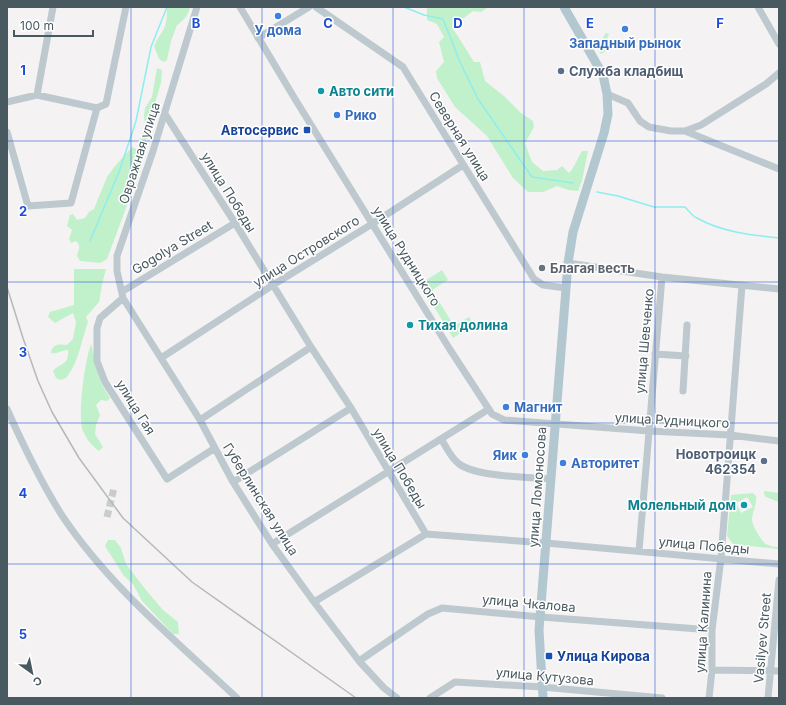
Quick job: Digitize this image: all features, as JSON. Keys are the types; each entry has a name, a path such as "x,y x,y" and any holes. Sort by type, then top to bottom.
{"main road":[{"name":"улица Ломоносова","path":"543,698 540,630 568,263 573,232 604,133 608,114 607,94 603,75 564,7"}],"street":[{"path":"37,95 53,7"},
{"path":"7,102 37,95 97,108 106,104 126,7"},
{"name":"Овражная улица","path":"123,295 117,271 117,256 154,151 197,7"},
{"name":"Овражная улица","path":"194,17 203,7"},
{"name":"улица Рудницкого","path":"240,7 372,224 492,414 504,420 649,431 730,435 779,441"},
{"path":"258,38 308,7"},
{"name":"Северная улица","path":"316,7 403,67 534,279 543,285 566,288"},
{"path":"758,7 779,44"},
{"path":"607,94 628,103 640,121 649,126 671,131 685,131 701,125 766,84 779,73"},
{"path":"7,132 28,206 71,203 97,108"},
{"name":"улица Победы","path":"164,114 235,223 426,534 779,564"},
{"path":"685,131 779,169"},
{"name":"улица Островского","path":"161,358 273,284 372,224 463,165"},
{"name":"Gogolya Street","path":"123,295 235,223"},
{"path":"568,263 662,277 779,289"},
{"name":"улица Шевченко","path":"639,551 662,277"},
{"name":"улица Калинина","path":"709,698 712,670 712,630 721,558 742,284"},
{"name":"Губерлинская улица","path":"123,295 200,420 233,482 272,544 359,661 384,688 396,698"},
{"name":"улица Гая","path":"123,295 100,318 97,328 97,361 105,382 167,479 215,448"},
{"path":"683,391 687,325"},
{"path":"200,420 311,347"},
{"path":"655,354 686,356"},
{"path":"233,482 350,408"},
{"path":"7,409 34,466 62,514 93,556 132,600 237,698"},
{"path":"272,544 489,409"},
{"path":"441,439 456,462 465,469 485,473 551,479"},
{"path":"314,602 426,534"},
{"name":"Vasilyev Street","path":"768,698 779,580"},
{"name":"улица Чкалова","path":"359,661 428,614 442,608 712,630"},
{"path":"712,670 779,671"},
{"name":"улица Кутузова","path":"430,698 455,682 662,698"}],"green space":[{"path":"167,7 190,7 185,18 177,25 171,41 167,60 164,62 159,59 154,46 165,26"},
{"path":"427,7 487,8 481,12 473,11 452,27 474,62 480,62 485,81 505,97 521,113 533,121 534,127 525,143 532,162 543,171 557,170 562,166 569,173 582,151 588,151 582,181 578,191 568,190 557,186 543,192 528,192 513,178 487,136 455,107 437,78 436,71 444,62 439,42 444,37 437,24 427,20"},
{"path":"606,33 609,34 604,48 606,51 601,54 596,47 597,42 602,39"},
{"path":"157,68 162,70 161,83 155,103 156,109 144,145 139,143 145,125 145,108 152,97"},
{"path":"132,147 140,151 141,168 107,259 100,263 80,261 77,256 79,245 76,241 71,243 69,239 72,230 67,226 70,215 73,214 77,220 85,218 89,212 94,209 107,177"},
{"path":"74,269 106,269 99,302 86,317 88,322 77,358 66,378 60,380 56,378 53,371 66,361 68,350 51,353 54,346 67,345 73,339 76,322 73,313 55,323 48,317 50,312 74,305"},
{"path":"442,270 448,280 432,290 454,326 469,317 474,325 453,338 420,284"},
{"path":"91,344 102,385 110,398 107,401 101,400 96,405 100,415 96,425 95,434 103,447 99,451 86,437 81,424 82,388 86,362"},
{"path":"764,491 779,493 779,502 766,497"},
{"path":"753,493 756,496 752,517 754,526 764,543 770,546 778,547 778,549 733,544 727,536 731,495","holes":["747,497 753,507 741,513 736,503"]},
{"path":"108,540 115,540 121,548 126,564 163,610 178,622 179,634 173,634 142,601 133,584 124,576 105,546"}],"waterway":[{"path":"90,241 119,172 136,121 151,47 167,7"},
{"path":"404,7 424,15 443,19 460,62 478,99 532,177 573,183"},
{"path":"597,192 618,196 654,207 685,207 695,217 716,227 747,234 779,238"}],"tunnel":[{"path":"107,517 114,488"}],"railway":[{"path":"7,287 38,381 52,412 79,458 123,518 192,582 356,698"}],"place":[{"name":"У дома","path":"278,16"},
{"name":"Западный рынок","path":"625,29"},
{"name":"Служба кладбищ","path":"561,71"},
{"name":"Авто сити","path":"321,91"},
{"name":"Рико","path":"337,115"},
{"name":"Автосервис","path":"307,130"},
{"name":"Благая весть","path":"542,268"},
{"name":"Тихая долина","path":"410,325"},
{"name":"Магнит","path":"506,407"},
{"name":"Яик","path":"525,455"},
{"name":"Новотроицк 462354","path":"764,461"},
{"name":"Авторитет","path":"563,463"},
{"name":"Молельный дом","path":"744,505"},
{"name":"Улица Кирова","path":"549,656"}]}
